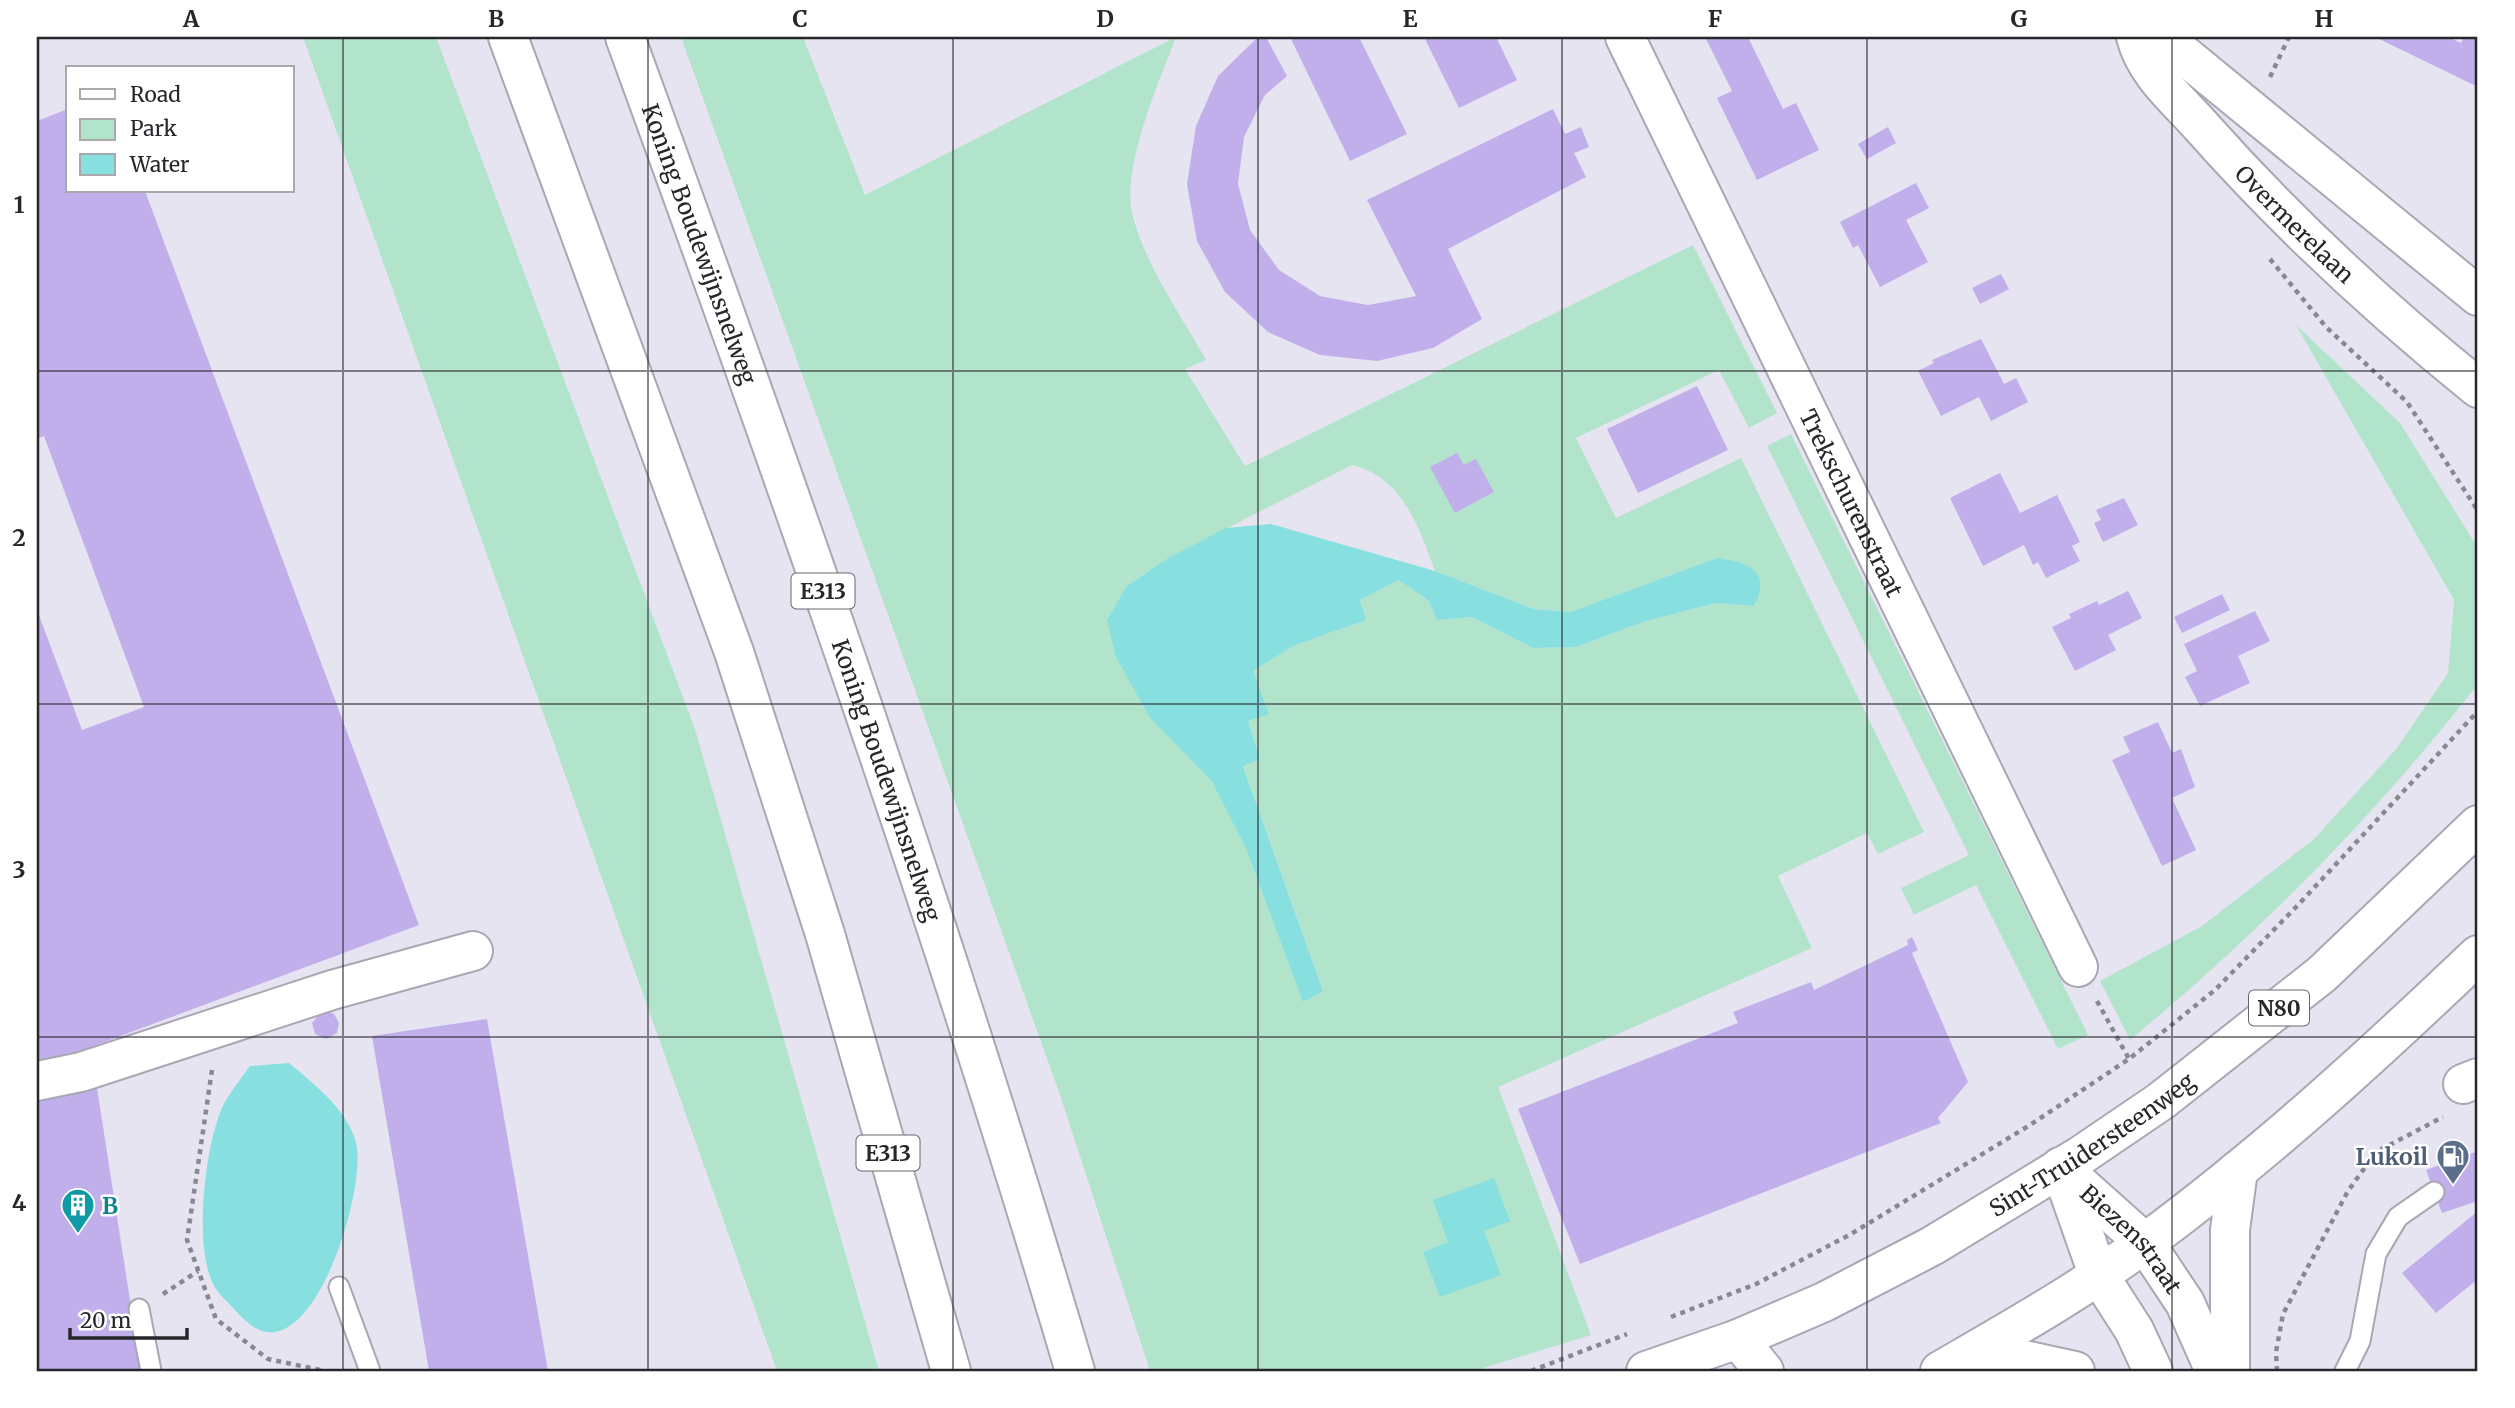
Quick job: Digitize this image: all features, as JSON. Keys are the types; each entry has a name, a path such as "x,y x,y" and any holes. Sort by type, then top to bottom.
{"main road":[{"name":"E313","path":"508,37 734,652 825,934 951,1371"},
{"name":"Koning Boudewijnsnelweg","path":"625,37 739,349 907,830 1009,1149 1075,1371"},
{"name":"Trekschurenstraat","path":"1625,37 2078,967"},
{"name":"Overmerelaan","path":"2136,37 2150,69 2262,195 2427,347 2478,388"},
{"path":"2162,37 2478,296"},
{"name":"Sint-Truidersteenweg","path":"1646,1371 1742,1355 2060,1167 2161,1101 2322,974 2478,825"},
{"path":"37,1081 80,1072 473,951"},
{"path":"1940,1371 2145,1243 2238,1170 2376,1052 2478,955"},
{"name":"Biezenstraat","path":"2060,1167 2145,1243 2185,1303 2215,1371"},
{"name":"Biezenstraat","path":"2060,1167 2098,1274 2134,1330 2153,1371"},
{"path":"2230,1371 2229,1241 2238,1170"},
{"path":"1977,1350 2074,1371"},
{"path":"1742,1355 1764,1371"}],"lane":[{"path":"2345,1371 2360,1341 2376,1254 2398,1217 2434,1192"},
{"path":"339,1287 370,1371"},
{"path":"139,1310 150,1371"}],"path":[{"path":"2268,82 2289,37"},
{"path":"2269,257 2326,327 2407,402 2478,511"},
{"path":"1669,1318 1756,1284 1851,1234 2030,1125 2129,1059 2215,990 2299,904 2478,711"},
{"path":"2078,967 2129,1059"},
{"path":"220,1027 220,1053 213,1064 204,1111 187,1240 216,1320 268,1359 325,1371"},
{"path":"2277,1371 2276,1352 2283,1314 2348,1191 2376,1152 2412,1132"},
{"path":"139,1310 198,1271"},
{"path":"1531,1371 1631,1333"}],"green space":[{"path":"303,37 436,37 695,729 879,1371 777,1371"},
{"path":"681,37 803,37 865,195 1176,37 1151,101 1136,151 1130,198 1133,217 1147,255 1165,291 1206,360 1185,369 1245,466 1693,245 1777,413 1749,428 1719,370 1576,438 1616,518 1741,458 1924,832 1878,854 1867,833 1778,876 1812,948 1498,1087 1591,1335 1474,1371 1150,1371 1059,1092","holes":["1352,465 1370,471 1396,492 1407,506 1435,571 1534,609 1572,612 1717,558 1754,606 1716,603 1643,622 1576,647 1533,648 1472,617 1437,620 1429,601 1399,580 1360,600 1366,620 1293,646 1253,671 1248,721 1260,759 1243,765 1323,991 1211,780 1127,586 1168,558"]},
{"path":"2296,325 2400,423 2478,548 2478,684 2398,780 2314,871 2224,958 2130,1040 2100,981 2202,926 2314,839 2397,748 2448,673 2454,600"},
{"path":"1791,434 2088,1035 2058,1049 1976,885 1914,915 1901,888 1969,855 1767,446"}],"water":[{"path":"1271,524 1435,571 1534,609 1571,612 1717,558 1738,562 1754,570 1759,576 1759,594 1754,606 1716,603 1643,622 1576,647 1533,648 1472,617 1437,620 1429,601 1399,580 1360,600 1366,620 1293,646 1253,671 1269,714 1248,721 1260,759 1243,766 1323,991 1303,1002 1246,848 1211,780 1150,718 1116,657 1107,620 1127,586 1168,558 1226,528"},
{"path":"289,1063 330,1100 348,1123 357,1148 357,1168 347,1223 324,1282 310,1306 293,1324 269,1332 248,1323 214,1286 204,1248 204,1198 215,1127 227,1098 250,1066"},
{"path":"1494,1178 1510,1221 1484,1231 1501,1275 1440,1297 1423,1252 1448,1242 1433,1200"}],"building":[{"path":"1258,37 1266,37 1287,76 1265,95 1244,137 1238,184 1250,230 1279,270 1320,296 1368,305 1416,296 1367,200 1553,109 1565,134 1581,127 1589,147 1574,153 1586,177 1448,249 1482,319 1433,348 1377,361 1320,355 1268,332 1225,292 1197,241 1187,184 1196,126 1218,76"},
{"path":"1290,37 1359,37 1407,134 1350,161"},
{"path":"1424,37 1496,37 1517,80 1459,108"},
{"path":"1705,37 1748,37 1783,109 1796,103 1819,150 1757,180 1717,98 1732,91"},
{"path":"2375,37 2448,37 2461,43 2464,37 2478,37 2478,87"},
{"path":"66,110 66,192 145,192 419,925 37,1067 37,610 82,730 144,707 44,436 37,439 37,121"},
{"path":"1888,127 1896,143 1867,159 1858,144"},
{"path":"1916,183 1929,208 1906,220 1928,262 1880,287 1858,245 1853,248 1840,222"},
{"path":"2001,274 2009,289 1980,304 1972,288"},
{"path":"1981,339 2004,384 2016,378 2028,402 1991,421 1979,397 1941,416 1918,371 1934,363 1932,360"},
{"path":"1697,386 1728,450 1638,493 1607,429"},
{"path":"1457,453 1464,465 1476,459 1494,492 1455,513 1430,467"},
{"path":"2000,473 2020,513 2057,495 2080,542 2072,546 2080,561 2046,578 2038,562 2033,565 2024,545 1983,566 1950,498"},
{"path":"2124,498 2138,525 2103,542 2094,523 2101,520 2096,510"},
{"path":"2128,591 2142,618 2108,635 2116,650 2075,671 2052,627 2071,618 2069,614 2097,601 2099,605"},
{"path":"2222,594 2230,610 2182,633 2174,617"},
{"path":"2255,611 2270,641 2238,656 2250,683 2200,706 2185,677 2197,671 2184,644"},
{"path":"2158,722 2172,753 2181,749 2195,787 2172,798 2196,850 2162,866 2112,760 2130,752 2123,737"},
{"path":"1912,937 1918,950 1912,953 1968,1082 1938,1118 1941,1123 1580,1264 1518,1109 1738,1023 1733,1012 1811,982 1814,990 1908,945 1907,940"},
{"path":"328,1004 329,1012 334,1014 339,1023 337,1033 326,1039 315,1034 312,1023"},
{"path":"487,1019 548,1371 429,1371 372,1036"},
{"name":"B","path":"97,1088 141,1371 37,1371 37,1099"},
{"path":"2478,1151 2478,1201 2442,1213 2426,1170"},
{"path":"2478,1211 2478,1279 2436,1313 2402,1273"}],"place":[{"name":"Lukoil","path":"2453,1186"},
{"name":"B","path":"78,1235"}]}
